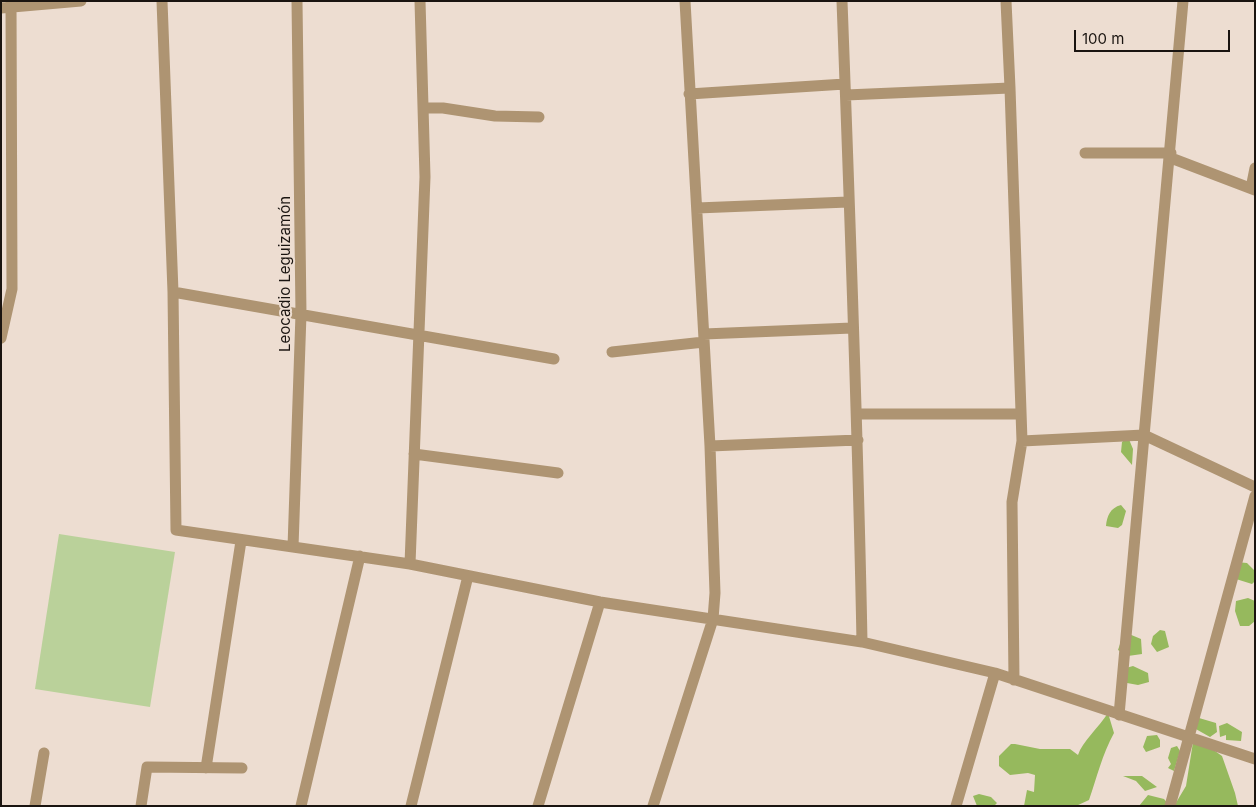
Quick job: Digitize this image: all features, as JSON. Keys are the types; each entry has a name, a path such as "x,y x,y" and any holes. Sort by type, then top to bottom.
{"street":[{"path":"1,338 12,289 8,6 81,1"},
{"path":"162,1 173,292 176,530 241,541 410,564 600,602 862,642 995,673 1255,759"},
{"name":"Leocadio Leguizamón","path":"294,547 301,314 297,1"},
{"path":"410,564 425,177 420,1"},
{"path":"653,806 713,619 715,593 710,446 685,1"},
{"path":"842,1 852,328 858,440 862,642"},
{"path":"1006,1 1022,441 1012,502 1014,680"},
{"path":"1119,715 1171,156 1183,1"},
{"path":"689,94 1010,88"},
{"path":"424,108 443,108 495,116 539,117"},
{"path":"1085,153 1171,156 1253,189 1255,168"},
{"path":"697,208 848,202"},
{"path":"173,292 554,359"},
{"path":"612,352 704,338 852,328"},
{"path":"857,414 1021,414"},
{"path":"1022,441 1144,435 1255,486"},
{"path":"710,446 858,440"},
{"path":"414,454 558,473"},
{"path":"1170,806 1255,496"},
{"path":"206,768 241,541"},
{"path":"301,806 360,556"},
{"path":"411,806 468,576"},
{"path":"538,806 600,602"},
{"path":"956,806 995,673"},
{"path":"35,806 44,753"},
{"path":"141,806 147,767 242,768"}],"green space":[{"path":"1128,437 1133,449 1132,465 1121,452 1122,442"},
{"path":"1121,505 1126,511 1122,525 1118,528 1106,526 1110,513 1114,508"},
{"path":"59,534 175,552 150,707 35,689"},
{"path":"1236,562 1247,563 1254,570 1255,581 1252,584 1236,579"},
{"path":"1248,598 1255,601 1255,621 1249,626 1240,626 1235,611 1236,601"},
{"path":"1160,630 1165,631 1169,647 1157,652 1151,644 1153,636"},
{"path":"1129,634 1141,639 1142,654 1128,656 1118,650 1121,641"},
{"path":"1133,666 1148,673 1149,682 1138,685 1127,683 1126,668"},
{"path":"1108,713 1114,733 1103,758 1089,800 1076,806 1024,806 1027,790 1034,792 1035,775 1028,773 1010,775 999,766 999,756 1011,744 1040,749 1070,749 1078,755 1083,745"},
{"path":"1199,718 1216,723 1217,732 1210,737 1194,728"},
{"path":"1227,723 1242,732 1241,741 1226,740 1226,735 1220,737 1219,726"},
{"path":"1157,735 1160,740 1160,747 1146,752 1143,747 1147,736"},
{"path":"1194,736 1222,756 1238,806 1174,806 1186,786"},
{"path":"1177,746 1180,751 1174,771 1168,768 1171,764 1168,758 1171,748"},
{"path":"1123,776 1142,776 1157,787 1145,791 1136,781"},
{"path":"979,794 991,797 997,803 994,806 977,806 973,796"},
{"path":"1148,795 1164,799 1169,805 1139,806"}]}
